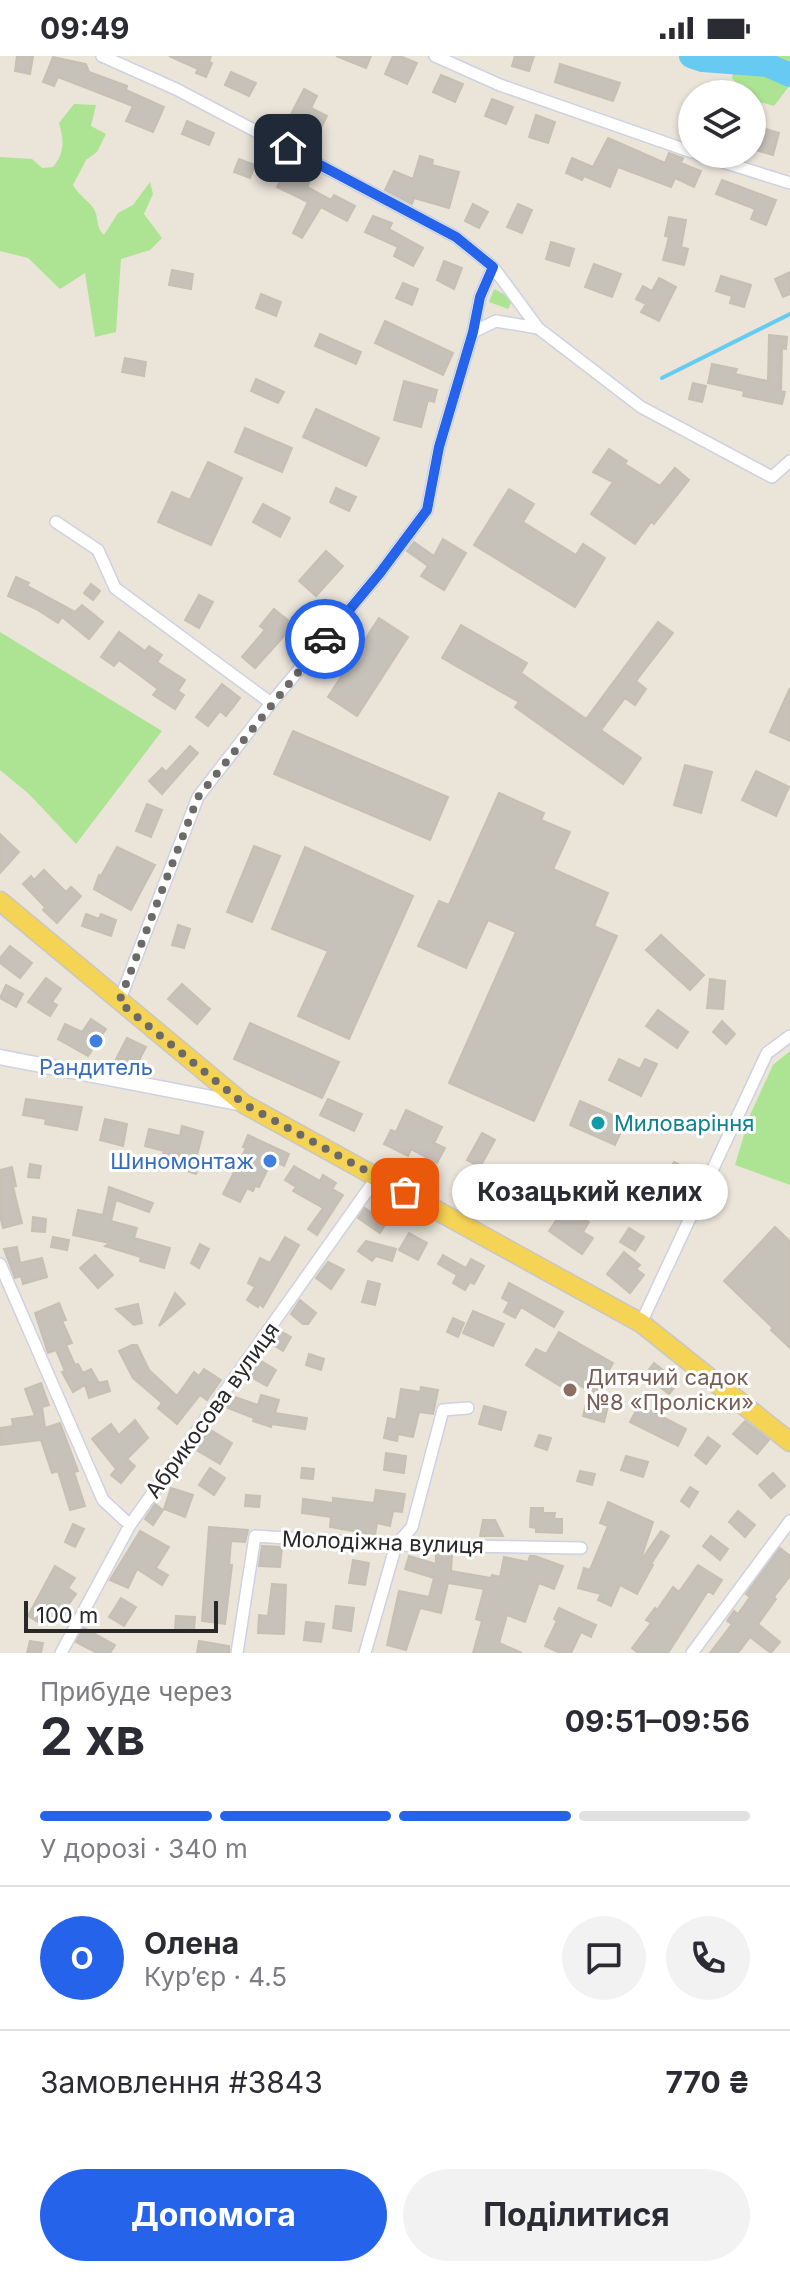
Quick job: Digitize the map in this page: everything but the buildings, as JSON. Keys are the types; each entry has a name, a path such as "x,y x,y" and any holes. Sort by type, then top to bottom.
{"main road":[{"path":"0,901 244,1104 641,1323 790,1442"}],"street":[{"path":"102,56 176,89 456,237 493,267 538,328 641,407 772,477 790,461"},
{"path":"435,56 500,85 678,147"},
{"path":"742,168 790,183"},
{"path":"119,1002 198,797 271,703 380,573 427,510 439,447 473,332 480,297 493,267"},
{"path":"473,332 496,321 538,328"},
{"path":"56,522 98,550 115,588 271,703"},
{"path":"641,1323 767,1053 790,1036"},
{"path":"0,1057 244,1104"},
{"name":"Абрикосова вулиця","path":"61,1653 130,1525 377,1177"},
{"path":"0,1264 103,1500 130,1525"},
{"path":"365,1653 396,1545 412,1527 443,1410 468,1408"},
{"path":"692,1653 790,1521"},
{"name":"Молодіжна вулиця","path":"237,1653 255,1536 396,1545 581,1548"}],"green space":[{"path":"737,56 790,56 790,85 774,106 766,104 766,80 732,78"},
{"path":"74,104 96,105 91,126 106,134 97,152 86,160 73,185 93,208 101,232 104,235 118,213 133,205 150,182 153,194 144,214 162,238 150,250 121,259 116,332 95,337 85,273 60,289 28,258 0,251 0,157 32,159 42,168 53,167 60,157 62,146 59,123"},
{"path":"494,289 513,299 508,309 489,302"},
{"path":"0,632 162,731 76,844 29,794 0,770"},
{"path":"790,1051 790,1185 735,1165 750,1115 773,1065"}],"waterway":[{"path":"691,56 703,60 767,65 790,75"},
{"path":"662,378 790,314"}],"way so far":[{"path":"325,639 198,797 119,1002 244,1104 405,1192"}],"place":[{"name":"Рандитель","path":"96,1041"},
{"name":"Миловаріння","path":"598,1123"},
{"name":"Шиномонтаж","path":"270,1161"},
{"name":"Козацький келих","path":"405,1192"},
{"name":"Дитячий садок №8 «Проліски»","path":"570,1390"}],"route":[{"path":"288,148 456,237 493,267 480,297 473,332 439,447 427,510 325,639"}]}
